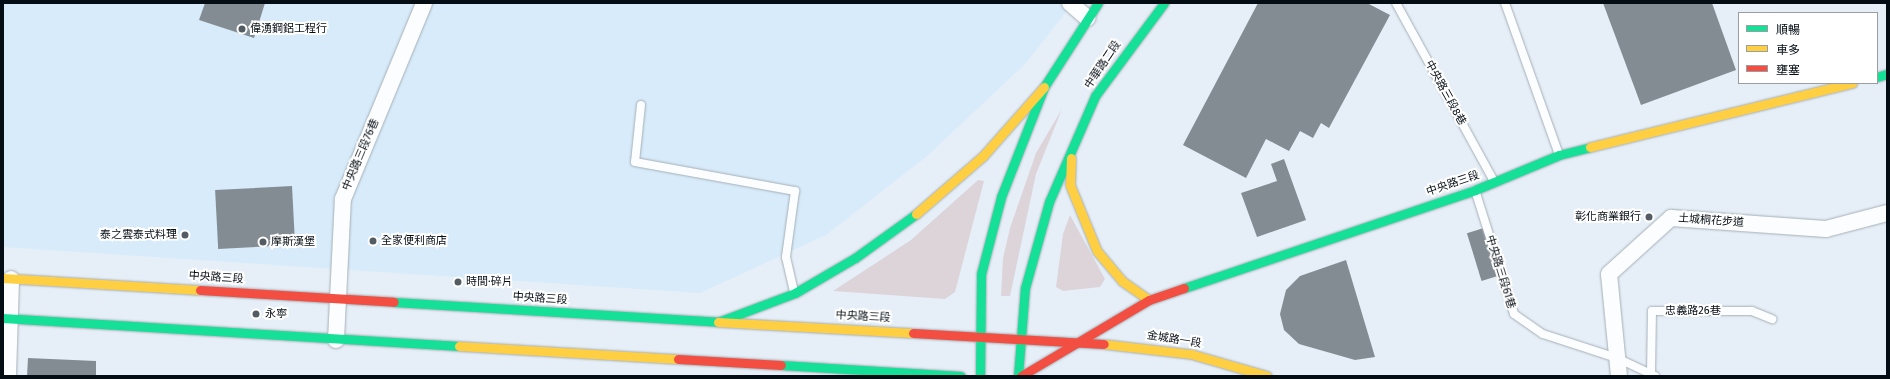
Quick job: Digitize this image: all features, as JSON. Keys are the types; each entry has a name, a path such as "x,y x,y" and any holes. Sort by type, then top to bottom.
{"main road":[{"path":"980,376 979,291 990,236 1019,146 1044,87 1098,3"},
{"name":"中華路二段","path":"1020,376 1020,339 1025,288 1035,245 1071,147 1095,96 1164,3"},
{"name":"中央路三段","path":"1020,376 1075,342 1149,300 1475,190 1559,155 1848,84"},
{"path":"718,322 795,292 855,258 922,209 983,156 1044,87"},
{"path":"1071,147 1070,185 1097,251 1122,281 1149,300"},
{"name":"中央路三段","path":"7,278 718,322 980,335 1075,342"},
{"path":"6,319 336,340 961,376"},
{"name":"金城路一段","path":"1075,342 1190,354 1267,376"}],"street":[{"name":"中央路三段76巷","path":"336,340 336,298 343,199 424,3"},
{"path":"1070,3 1087,18"},
{"name":"土城桐花步道","path":"1619,376 1609,274 1671,218 1826,229 1887,213"},
{"path":"7,278 6,319 8,376"}],"lane":[{"name":"中央路三段8巷","path":"1396,3 1495,182"},
{"path":"1505,3 1559,155"},
{"path":"641,105 635,162 795,191 786,257 795,292"},
{"name":"中央路三段61巷","path":"1475,190 1514,314 1543,334 1617,358 1653,375"},
{"name":"忠義路26巷","path":"1653,375 1652,311 1752,311 1772,319"},
{"path":"763,365 764,376"}],"shaded area":[{"path":"3,3 1073,3 1025,64 926,157 826,235 700,293 3,247"},
{"path":"1062,109 1036,174 1010,296 1001,296 1003,258 1010,228 1036,153"},
{"path":"978,180 984,181 955,292 945,299 833,291 911,240"},
{"path":"1070,215 1105,279 1100,287 1063,291 1056,287 1063,234"}],"building":[{"name":"偉湧鋼鋁工程行","path":"205,3 265,3 254,38 199,20"},
{"path":"1258,3 1367,3 1390,15 1329,128 1321,123 1313,138 1300,131 1289,151 1266,139 1246,178 1183,145"},
{"path":"1603,3 1712,3 1736,70 1641,105"},
{"path":"1284,159 1306,220 1257,237 1241,193 1277,181 1271,164"},
{"path":"292,186 295,245 218,249 215,190"},
{"path":"1487,227 1502,275 1482,281 1467,233"},
{"path":"1346,260 1375,357 1355,360 1299,344 1284,330 1280,314 1286,290 1300,276"},
{"path":"28,358 96,361 96,376 27,376"}],"traffic: fast":[{"path":"980,376 981,274 1001,197 1044,87 1098,3"},
{"path":"1018,376 1025,288 1049,202 1095,96 1164,3"},
{"path":"1878,77 1887,74"},
{"path":"1184,288 1475,190 1559,155 1590,147"},
{"path":"394,302 718,322 795,293 855,258 916,214"},
{"path":"3,318 459,346"},
{"path":"781,365 961,376"}],"traffic: slow":[{"path":"1590,147 1848,84"},
{"path":"916,214 983,156 1044,87"},
{"path":"1071,158 1070,185 1097,251 1122,281 1149,300"},
{"path":"3,278 200,290"},
{"path":"718,322 913,333"},
{"path":"1104,344 1191,354 1267,376"},
{"path":"459,346 678,359"}],"traffic: jam":[{"path":"1021,376 1149,300 1184,288"},
{"path":"200,290 394,302"},
{"path":"913,333 1104,344"},
{"path":"678,359 781,365"}],"place":[{"name":"偉湧鋼鋁工程行","path":"242,29"},
{"name":"彰化商業銀行","path":"1649,217"},
{"name":"泰之雲泰式料理","path":"185,235"},
{"name":"全家便利商店","path":"373,241"},
{"name":"摩斯漢堡","path":"263,242"},
{"name":"時間·碎片","path":"458,282"},
{"name":"永寧","path":"256,314"}]}
